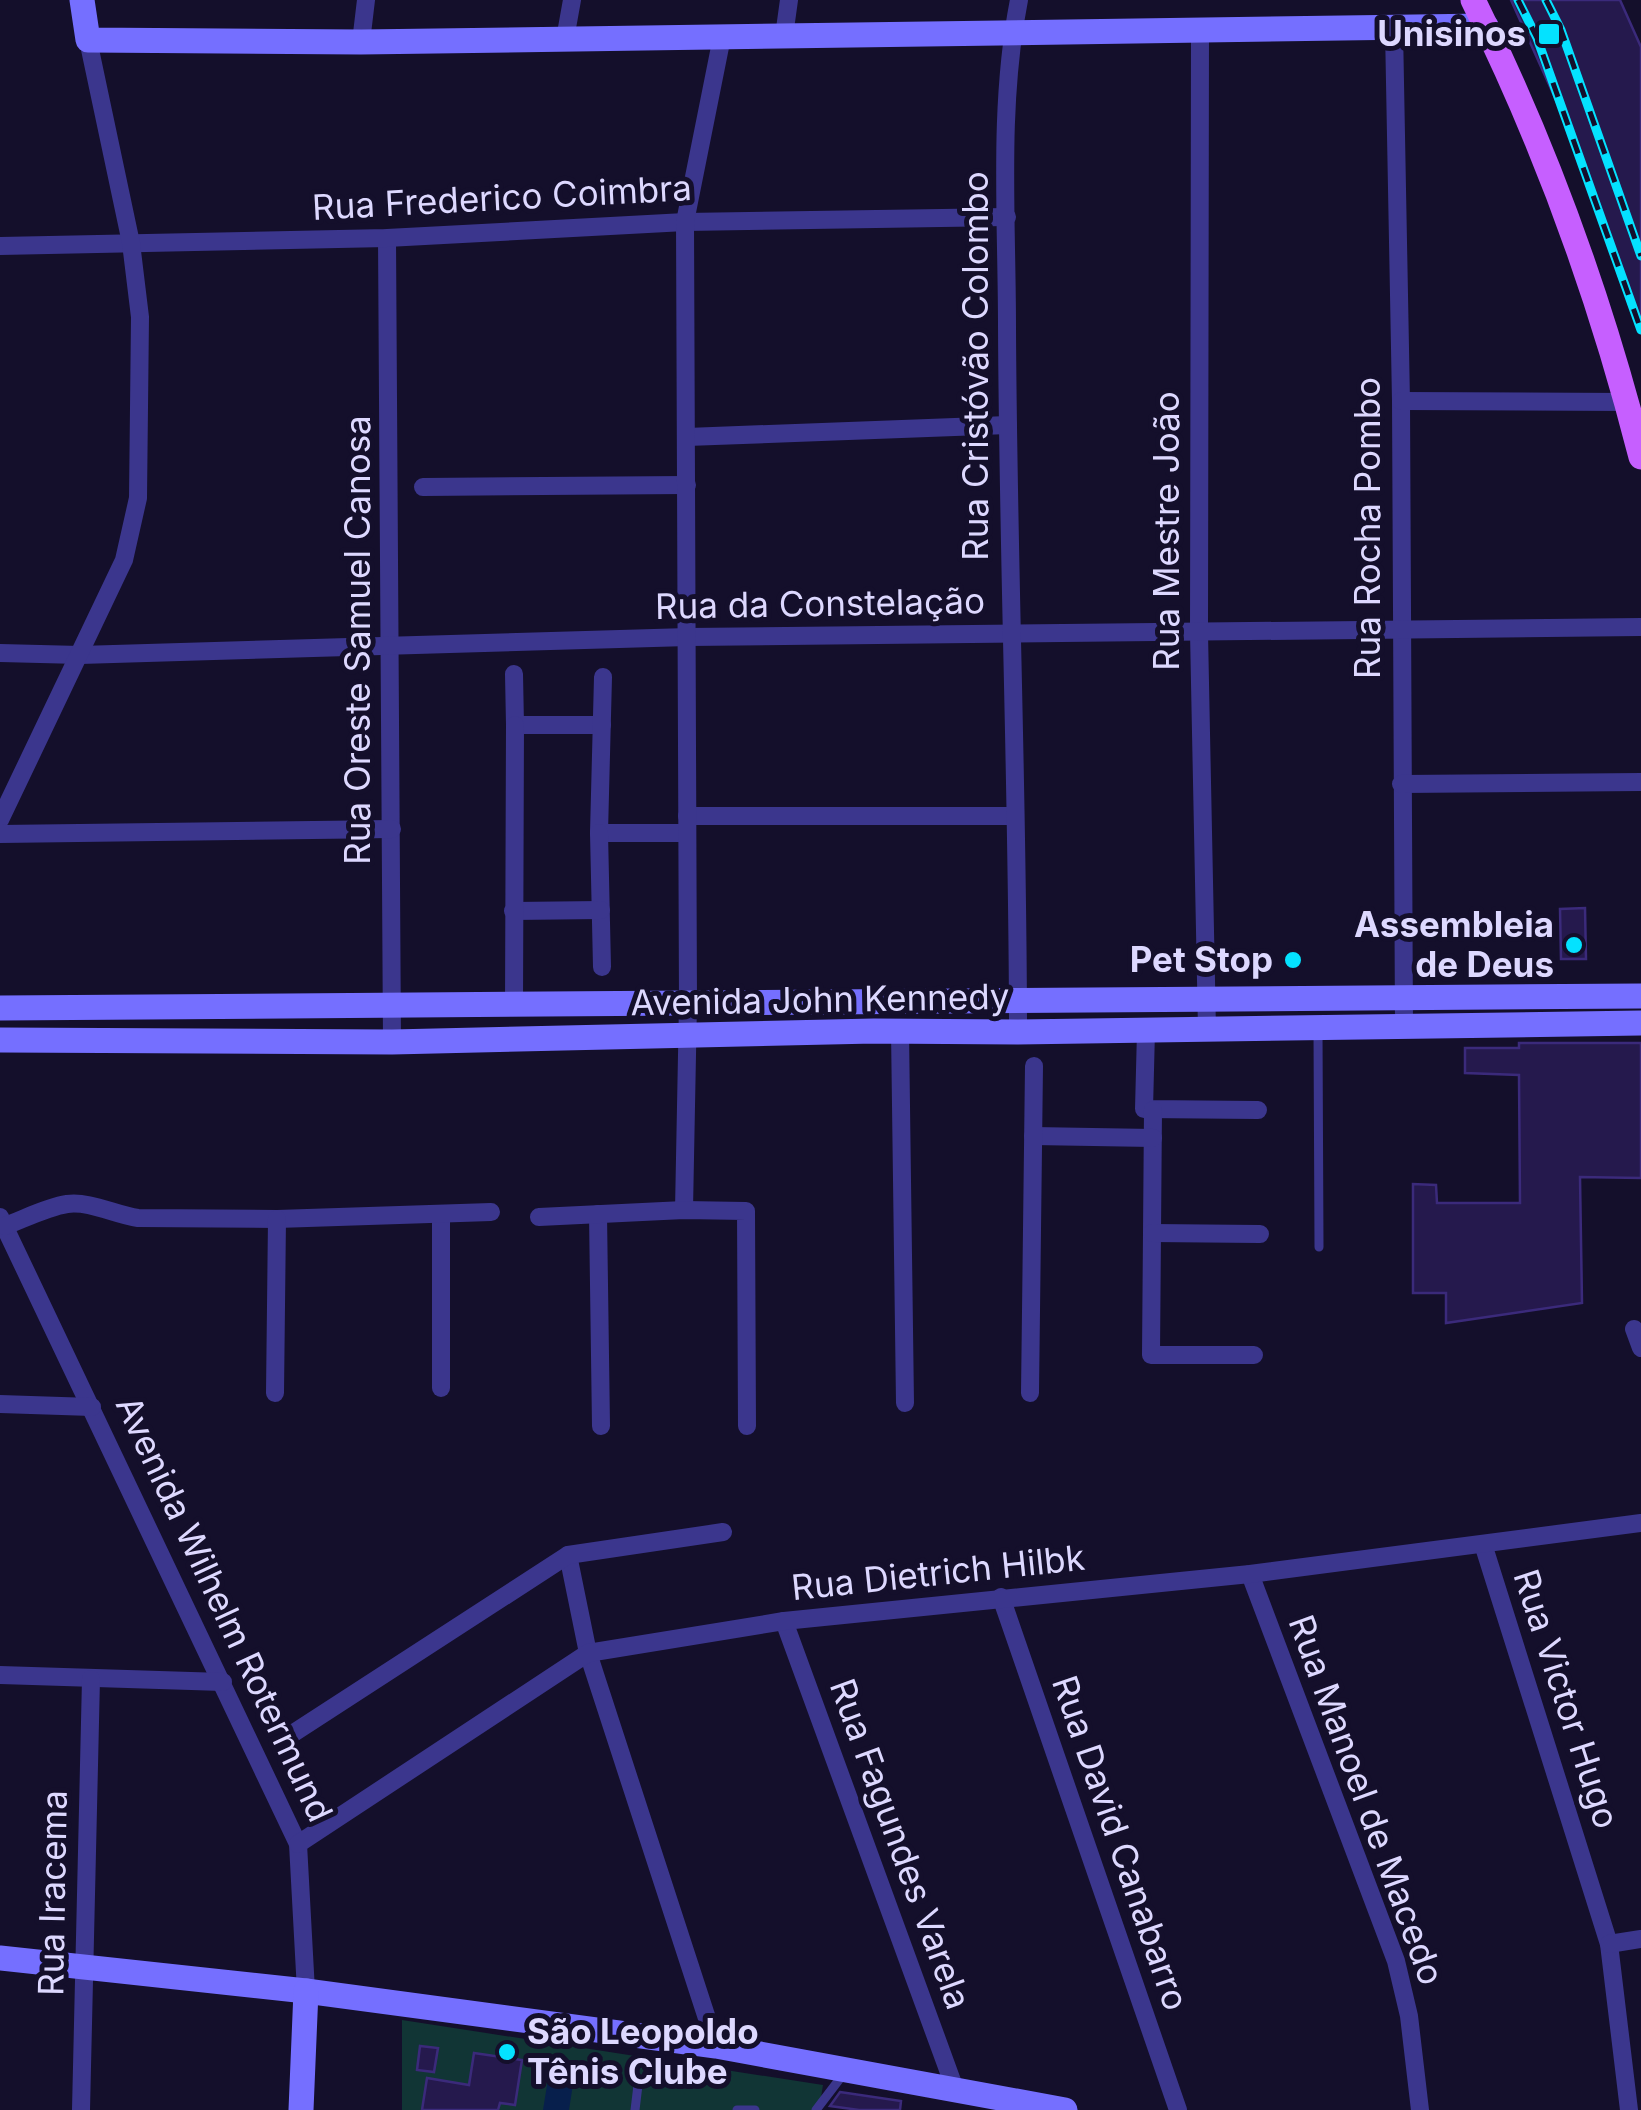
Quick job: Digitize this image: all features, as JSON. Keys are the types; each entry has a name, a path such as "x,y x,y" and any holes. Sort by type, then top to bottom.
{"main road":[{"path":"82,0 88,40 361,42 1486,26"},
{"path":"1473,0 1546,162 1627,402 1641,457"},
{"name":"Avenida John Kennedy","path":"0,1008 1641,996"},
{"name":"Avenida John Kennedy","path":"0,1040 392,1042 900,1031 1641,1024"},
{"path":"0,1958 306,1991 716,2046 1065,2110"},
{"name":"Avenida Wilhelm Rotermund","path":"301,2110 306,1991"}],"street":[{"path":"361,42 366,0"},
{"path":"565,39 572,0"},
{"path":"784,36 789,0"},
{"name":"Rua Cristóvão Colombo","path":"1018,1032 1007,216 1012,32 1019,0"},
{"name":"Rua Rocha Pombo","path":"1394,29 1404,1027"},
{"name":"Rua Mestre João","path":"1200,32 1199,633 1206,1030"},
{"path":"684,1210 688,1036 685,222 722,37"},
{"path":"0,820 124,560 138,498 140,317 131,242 88,40"},
{"name":"Rua Frederico Coimbra","path":"8,246 387,238 685,222 1007,216"},
{"path":"0,228 8,246"},
{"name":"Rua Oreste Samuel Canosa","path":"387,238 392,1042"},
{"path":"1400,401 1627,402"},
{"path":"687,437 1008,426"},
{"path":"423,487 688,485"},
{"name":"Rua da Constelação","path":"0,653 80,655 688,637 1641,627"},
{"path":"514,674 514,1005"},
{"path":"602,967 599,833 603,677"},
{"path":"514,725 602,724"},
{"path":"1401,784 1641,782"},
{"path":"599,833 687,824 1013,816"},
{"path":"0,834 392,829"},
{"path":"513,911 601,910"},
{"path":"1146,1030 1144,1109 1258,1110"},
{"path":"900,1031 905,1404"},
{"path":"1030,1393 1034,1066"},
{"path":"1153,1110 1151,1355 1254,1355"},
{"path":"1033,1136 1152,1138"},
{"path":"3,1222 66,1204 138,1218 277,1219 490,1212"},
{"path":"539,1217 746,1211 748,1426"},
{"path":"440,1214 441,1388"},
{"path":"598,1214 600,1426"},
{"path":"275,1393 277,1219"},
{"name":"Avenida Wilhelm Rotermund","path":"3,1222 298,1844 306,1991"},
{"path":"1152,1233 1260,1234"},
{"path":"1634,1328 1641,1348"},
{"path":"0,1404 92,1407"},
{"name":"Rua Dietrich Hilbk","path":"298,1844 588,1652 784,1621 1250,1574 1641,1523"},
{"path":"292,1734 568,1555 722,1532"},
{"name":"Rua Victor Hugo","path":"1483,1544 1610,1944 1628,2110"},
{"path":"568,1555 588,1652 716,2046"},
{"name":"Rua Manoel de Macedo","path":"1250,1574 1396,1961 1408,2016 1420,2110"},
{"name":"Rua David Canabarro","path":"1001,1597 1178,2110"},
{"name":"Rua Fagundes Varela","path":"784,1621 955,2090"},
{"path":"0,1675 224,1682"},
{"name":"Rua Iracema","path":"80,2110 91,1678"},
{"path":"1610,1944 1641,1938"}],"lane":[{"path":"1318,1028 1320,1247"},
{"path":"816,2110 846,2070"},
{"path":"634,2110 638,2085"},
{"path":"737,2110 755,2110"}],"green space":[{"name":"São Leopoldo Tênis Clube","path":"402,2020 823,2085 819,2110 402,2110"}],"water":[{"path":"550,2067 575,2071 569,2110 543,2110"}],"building":[{"path":"1511,0 1620,0 1641,47 1641,334 1564,118"},
{"path":"1585,908 1586,959 1561,959 1560,909"},
{"path":"1519,1043 1641,1043 1641,1178 1580,1177 1582,1303 1446,1323 1446,1293 1413,1293 1413,1184 1436,1185 1437,1203 1520,1203 1519,1075 1465,1073 1465,1048 1519,1048"},
{"path":"420,2046 438,2048 434,2072 417,2070"},
{"path":"474,2053 522,2060 515,2105 500,2103 498,2110 422,2110 427,2078 469,2085"},
{"path":"840,2092 901,2101 900,2110 830,2106"}],"railway":[{"path":"1518,0 1537,38 1641,330"},
{"path":"1546,0 1561,30 1641,256"}],"place":[{"name":"Unisinos","path":"1549,34"},
{"name":"Assembleia de Deus","path":"1574,945"},
{"name":"Pet Stop","path":"1293,960"},
{"name":"São Leopoldo Tênis Clube","path":"507,2052"}]}
